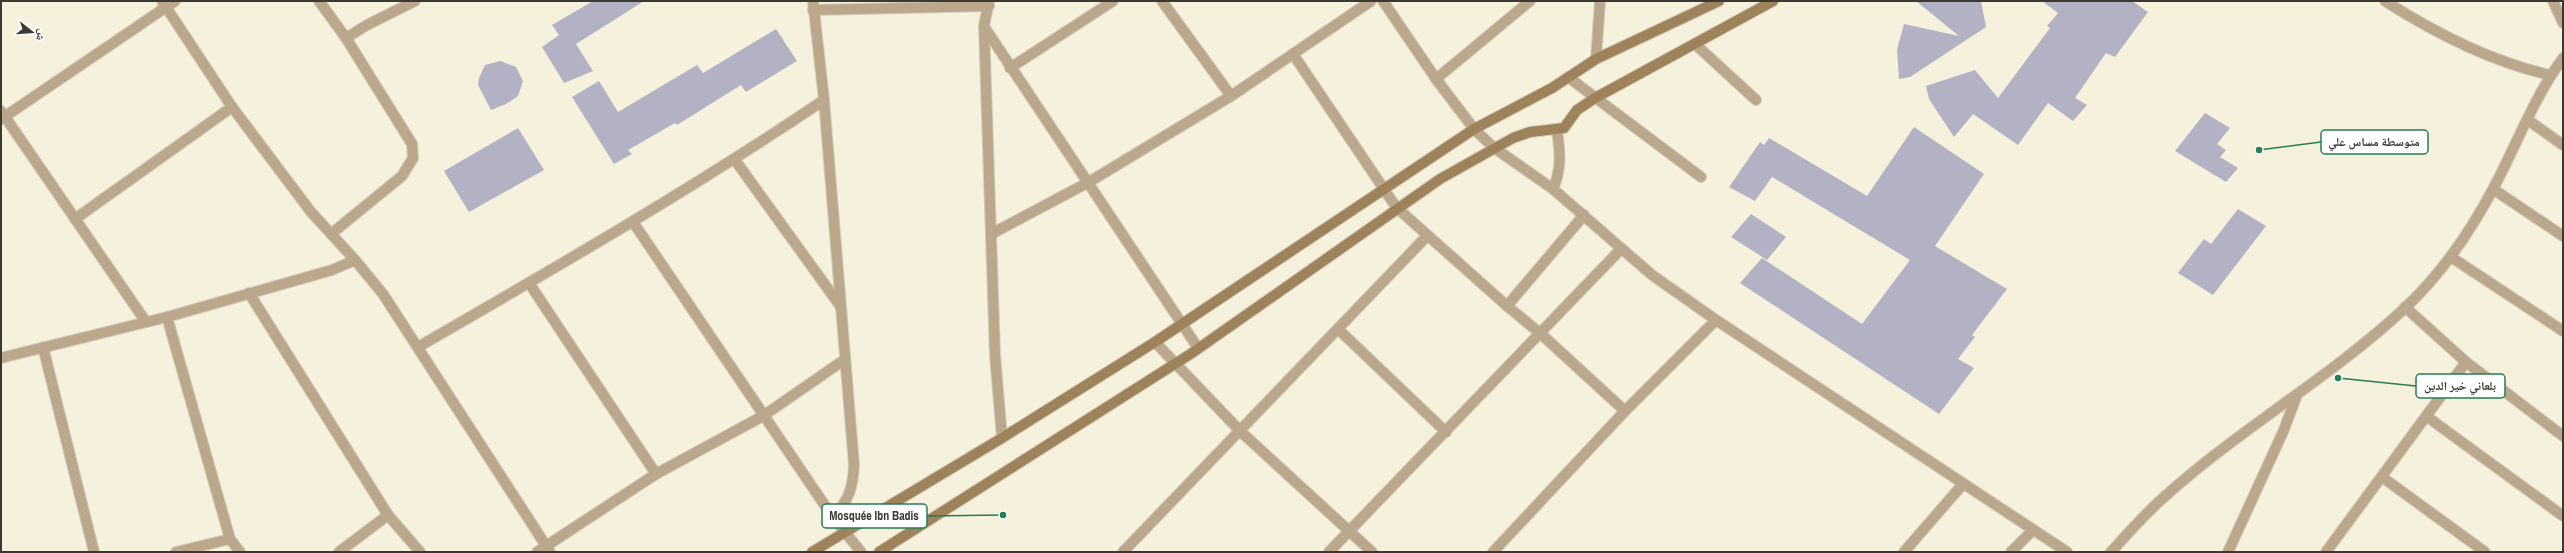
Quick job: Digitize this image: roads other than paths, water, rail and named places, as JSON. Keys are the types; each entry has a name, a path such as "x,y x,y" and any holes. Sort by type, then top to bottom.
{"street":[{"path":"146,322 2,115 164,4 175,1"},
{"path":"319,1 346,38 412,144 413,158 402,176 331,234"},
{"path":"346,38 415,1"},
{"path":"1010,68 1113,1"},
{"path":"1162,1 1231,96"},
{"path":"993,233 1089,182 1231,96 1372,1"},
{"path":"1383,1 1436,79 1474,129 1493,147 1553,189 1621,249 1716,320 2032,531 2067,552"},
{"path":"1436,79 1530,1"},
{"path":"1596,59 1600,1"},
{"path":"812,552 843,532 1002,438 1155,342 1474,129 1552,88 1596,59 1719,1"},
{"path":"878,552 1198,348 1396,207 1493,147 1524,133 1564,128 1578,110 1595,98 1774,1"},
{"path":"2385,1 2446,36 2497,59 2550,75"},
{"path":"2553,1 2563,23"},
{"path":"832,516 840,510 849,496 853,481 854,465 844,360 824,100 813,5 989,3 984,26 993,233 995,355 1002,438"},
{"path":"164,4 232,107 312,212 379,288 548,549"},
{"path":"984,26 1010,68 1089,182 1198,348"},
{"path":"1696,44 1756,100"},
{"path":"1293,54 1396,207 1427,236 1541,334 1625,411"},
{"path":"2111,552 2163,498 2212,458 2297,395 2405,307 2451,257 2493,189 2550,75 2563,58"},
{"path":"1568,77 1701,178"},
{"path":"418,347 633,222 735,160 824,100"},
{"path":"75,219 232,107"},
{"path":"2528,120 2563,145"},
{"path":"1553,189 1559,175 1561,159 1557,130"},
{"path":"735,160 841,307"},
{"path":"2493,189 2563,236"},
{"path":"1507,306 1584,215"},
{"path":"633,222 843,532 861,552"},
{"path":"1127,551 1427,236"},
{"path":"1329,552 1541,334 1621,249"},
{"path":"2451,257 2563,331"},
{"path":"1,358 167,317 332,270 355,260"},
{"path":"529,283 656,474"},
{"path":"249,293 388,515 420,552"},
{"path":"2405,307 2466,362 2563,436"},
{"path":"167,317 230,539 240,552"},
{"path":"1493,552 1625,411 1716,320"},
{"path":"1338,329 1446,432"},
{"path":"1155,342 1173,363 1240,431 1372,552"},
{"path":"43,347 94,552"},
{"path":"537,552 548,549 656,474 764,416 844,360"},
{"path":"2326,552 2466,362"},
{"path":"2228,552 2283,432 2297,395"},
{"path":"2426,416 2563,516"},
{"path":"2382,477 2485,552"},
{"path":"1904,552 1963,484"},
{"path":"339,552 388,515"},
{"path":"2011,552 2032,531"},
{"path":"176,552 230,539"}],"place":[{"name":"متوسطة مساس علي","path":"2259,150"},
{"name":"بلعاني خير الدين","path":"2338,378"},
{"name":"Mosquée Ibn Badis","path":"1003,515"}]}
